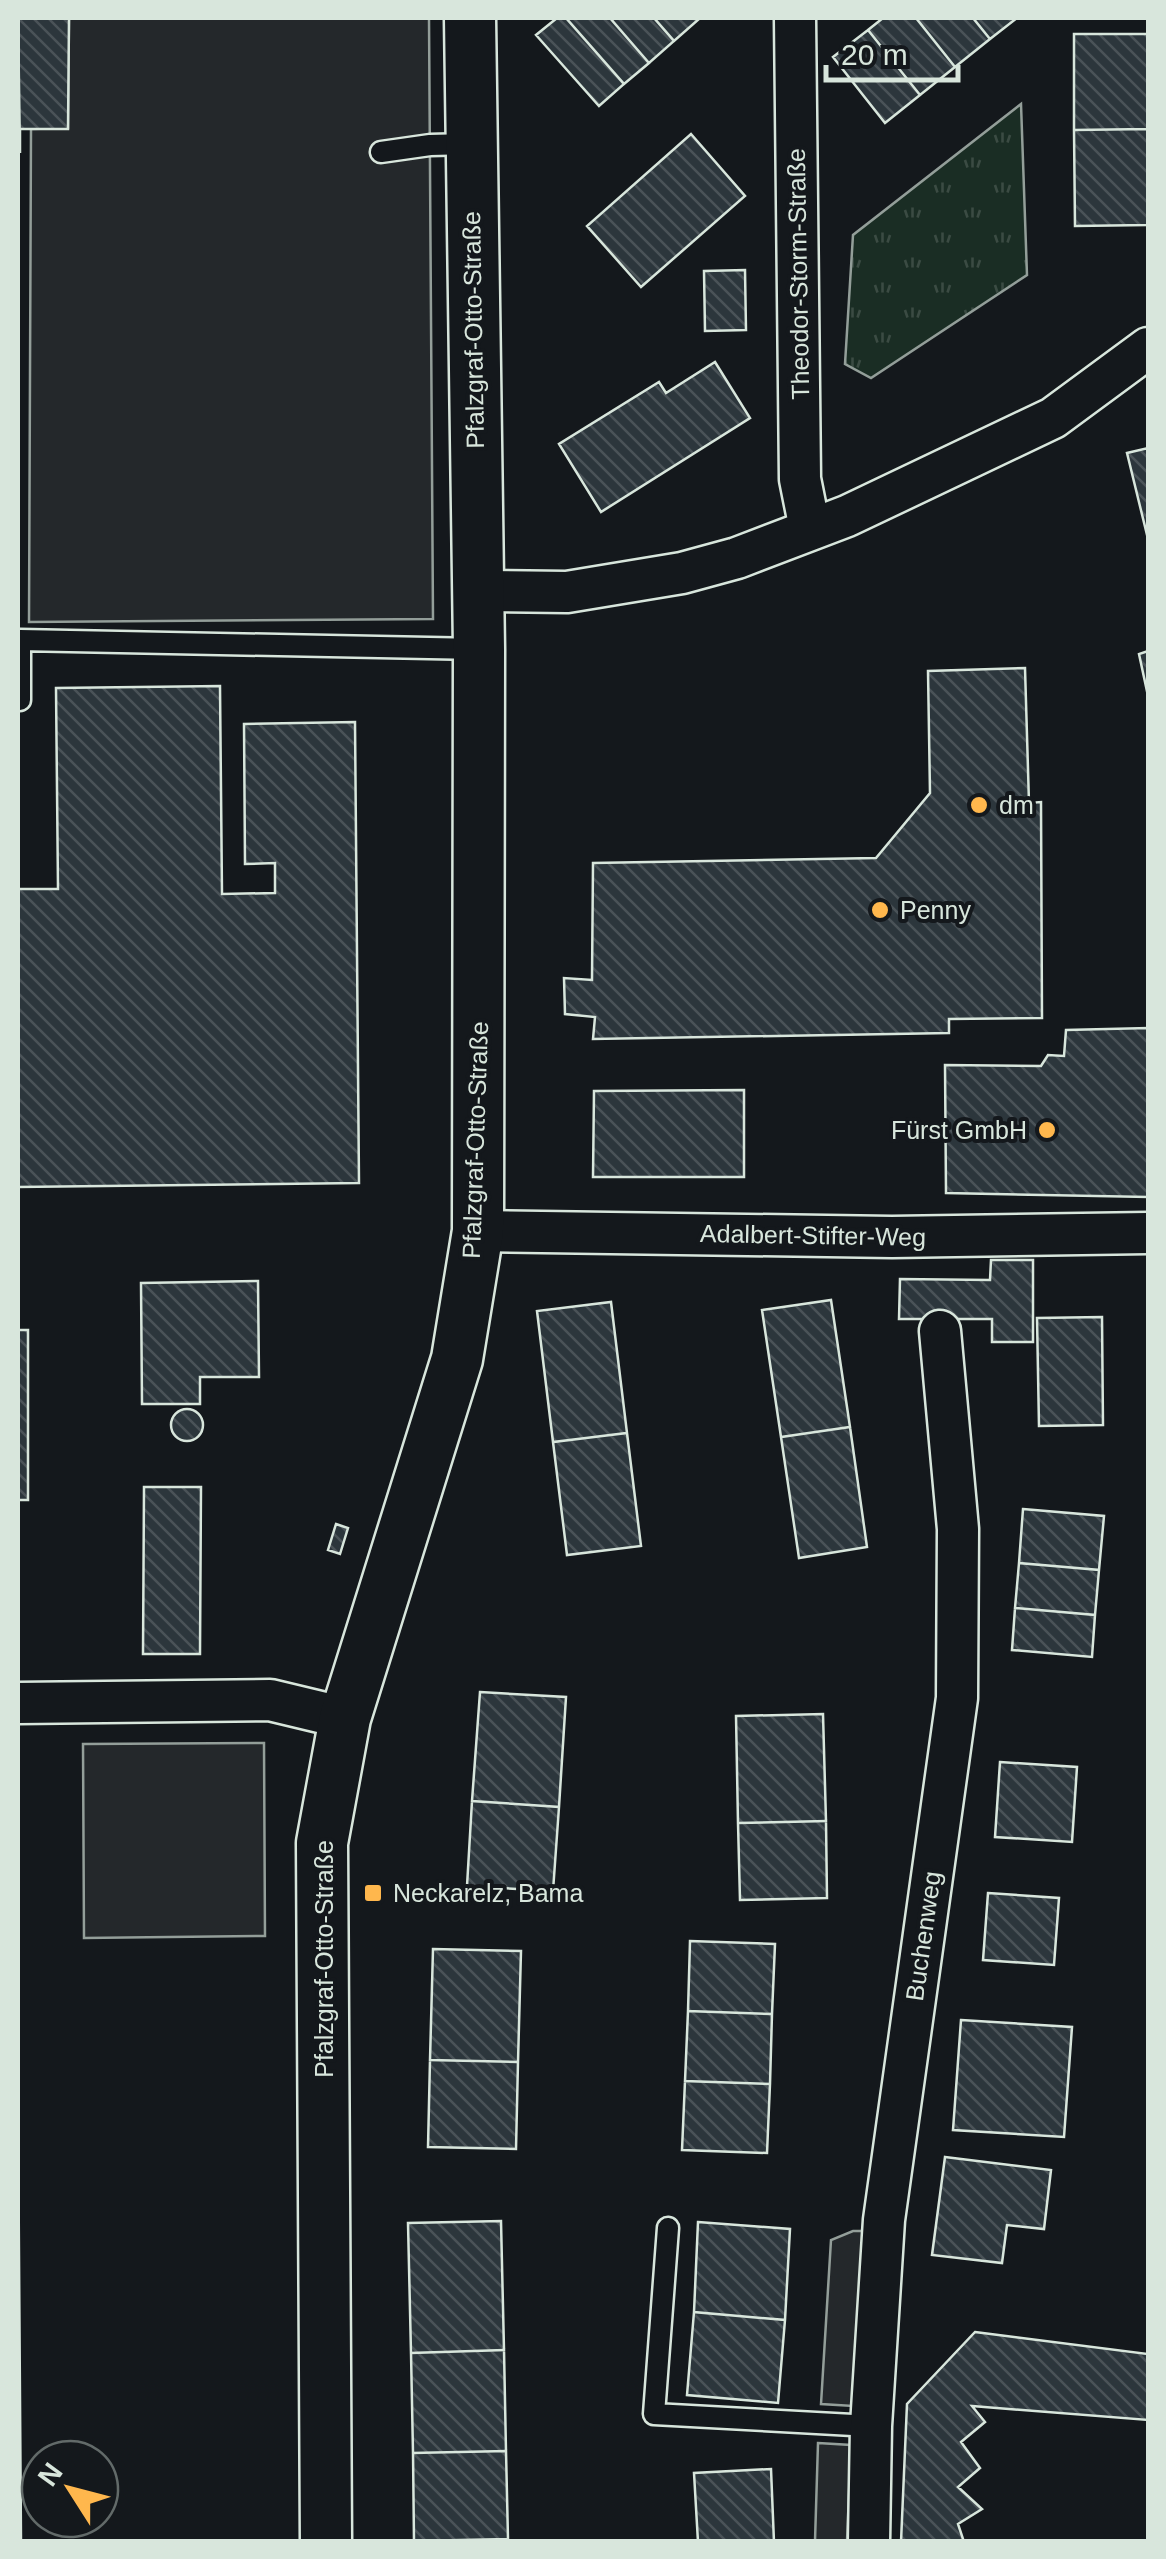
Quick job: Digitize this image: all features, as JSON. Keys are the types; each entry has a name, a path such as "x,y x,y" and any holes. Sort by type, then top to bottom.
{"street":[{"name":"Pfalzgraf-Otto-Straße","path":"326,2542 322,1843 345,1718 457,1359 478,1231 478,591 470,18"},
{"name":"Theodor-Storm-Straße","path":"795,18 800,479 810,529"},
{"path":"478,591 567,592 682,573 737,558 847,516 1053,418 1148,348"},
{"name":"Adalbert-Stifter-Weg","path":"478,1231 892,1237 1148,1233"},
{"name":"Buchenweg","path":"870,2542 872,2426 887,2191 958,1698 958,1529 940,1331"},
{"path":"18,1703 270,1700 345,1718"}],"lane":[{"path":"380,152 470,144"},
{"path":"20,700 20,640 478,649"},
{"path":"668,2228 654,2414 872,2426"}],"green space":[{"path":"1021,104 1027,275 871,378 845,364 853,235"}],"shaded area":[{"path":"69,18 429,18 433,619 29,622 31,129 68,128"},
{"path":"264,1743 265,1936 84,1938 83,1744"},
{"path":"863,2231 853,2406 821,2404 831,2240"},
{"path":"818,2443 851,2445 847,2541 815,2541"}],"building":[{"path":"18,18 69,18 68,129 20,129 20,153"},
{"path":"557,18 566,18 624,84 599,106 536,35"},
{"path":"566,18 610,18 649,63 624,84"},
{"path":"610,18 654,18 674,41 649,63"},
{"path":"654,18 698,18 699,19 674,41"},
{"path":"883,18 916,18 955,67 920,95 868,30"},
{"path":"916,18 973,18 990,39 955,67"},
{"path":"973,18 1017,18 990,39"},
{"path":"868,30 920,95 885,123 833,57"},
{"path":"1074,34 1148,34 1148,129 1074,130"},
{"path":"1148,129 1148,225 1075,226 1074,130"},
{"path":"691,134 745,196 641,287 587,226"},
{"path":"745,270 746,330 705,331 704,271"},
{"path":"715,362 750,418 601,512 559,444 659,382 666,393"},
{"path":"1148,448 1148,539 1127,453"},
{"path":"1148,651 1148,696 1139,654"},
{"path":"1025,668 1029,803 1041,802 1042,1018 949,1019 949,1033 593,1039 595,1017 565,1014 564,978 592,980 593,863 876,858 930,793 928,671"},
{"path":"220,686 222,894 275,893 275,863 245,864 244,724 355,722 359,1183 18,1187 18,889 58,889 56,688"},
{"name":"Fürst GmbH","path":"1148,1028 1148,1197 946,1193 945,1065 1041,1066 1048,1055 1064,1056 1066,1030"},
{"path":"744,1090 744,1177 593,1177 594,1091"},
{"path":"991,1260 1033,1260 1033,1342 992,1342 992,1319 899,1319 900,1279 990,1280"},
{"path":"258,1281 259,1377 200,1377 200,1404 142,1404 141,1283"},
{"path":"831,1300 850,1427 781,1437 762,1310"},
{"path":"611,1302 627,1433 553,1442 537,1311"},
{"path":"1102,1317 1103,1425 1039,1426 1037,1318"},
{"path":"18,1330 28,1330 28,1500 18,1500"},
{"path":"187,1409 199,1413 203,1425 199,1437 187,1441 175,1437 171,1425 175,1413"},
{"path":"850,1427 867,1547 799,1558 781,1437"},
{"path":"627,1433 641,1546 567,1555 553,1442"},
{"path":"144,1487 201,1487 200,1654 143,1654"},
{"path":"1023,1509 1104,1516 1099,1570 1019,1563"},
{"path":"336,1524 348,1528 340,1554 328,1550"},
{"path":"1019,1563 1099,1570 1095,1615 1015,1608"},
{"path":"1015,1608 1095,1615 1092,1657 1012,1650"},
{"path":"480,1692 566,1697 559,1807 472,1801"},
{"path":"823,1714 826,1821 738,1823 736,1716"},
{"path":"1000,1762 1077,1767 1072,1842 995,1837"},
{"path":"472,1801 559,1807 553,1891 467,1886"},
{"path":"826,1821 827,1898 740,1900 738,1823"},
{"path":"988,1893 1059,1898 1054,1965 983,1960"},
{"path":"690,1941 775,1944 772,2014 688,2011"},
{"path":"433,1949 521,1951 518,2062 430,2060"},
{"path":"688,2011 772,2014 770,2084 685,2081"},
{"path":"961,2020 1072,2027 1064,2137 953,2130"},
{"path":"430,2060 518,2062 516,2149 428,2147"},
{"path":"685,2081 770,2084 767,2153 682,2150"},
{"path":"18,2114 21,2542 18,2542"},
{"path":"945,2157 1051,2170 1044,2229 1007,2225 1002,2263 932,2255"},
{"path":"501,2221 504,2350 411,2353 408,2223"},
{"path":"698,2222 790,2229 785,2320 694,2312"},
{"path":"694,2312 785,2320 778,2403 687,2395"},
{"path":"975,2332 1148,2354 1148,2420 972,2406 985,2422 961,2442 980,2468 958,2487 982,2509 958,2524 964,2542 901,2542 907,2404"},
{"path":"504,2350 506,2451 413,2453 411,2353"},
{"path":"506,2451 508,2539 414,2541 413,2453"},
{"path":"771,2469 774,2542 698,2542 694,2473"}],"place":[{"name":"dm","path":"979,805"},
{"name":"Penny","path":"880,910"},
{"name":"Fürst GmbH","path":"1047,1130"},
{"name":"Neckarelz, Bama","path":"373,1893"}]}
